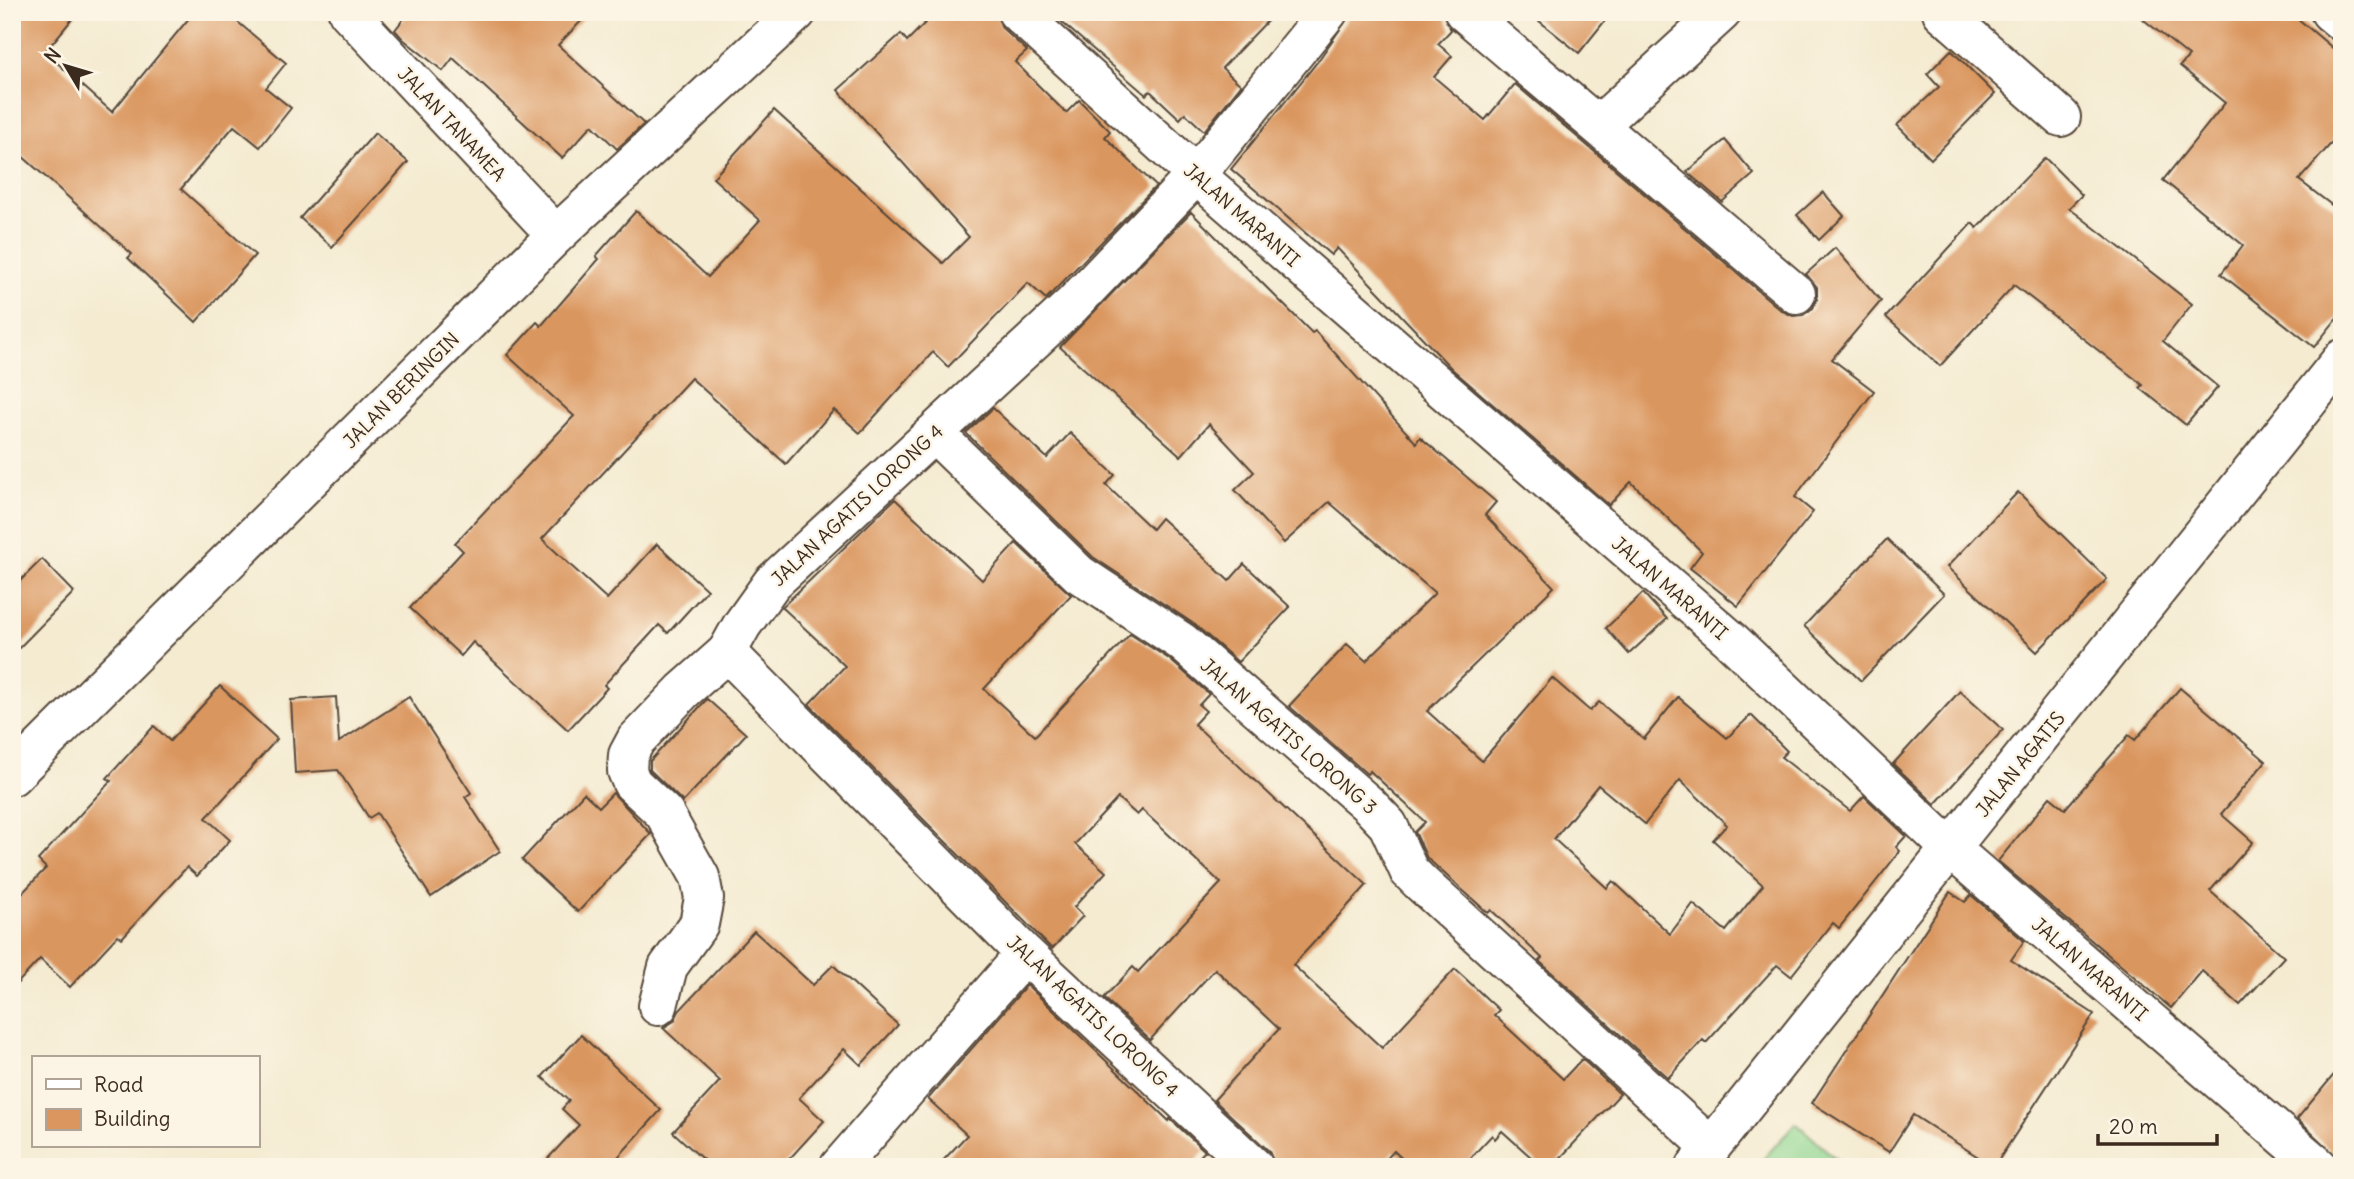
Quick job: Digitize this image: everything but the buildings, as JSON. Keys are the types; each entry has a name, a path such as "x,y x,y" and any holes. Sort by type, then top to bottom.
{"street":[{"name":"JALAN TANAMEA","path":"348,12 556,235"},
{"name":"JALAN BERINGIN","path":"12,776 556,235 797,12"},
{"name":"JALAN MARANTI","path":"1017,12 1196,175 1730,639 1951,849 2319,1167"},
{"name":"JALAN AGATIS LORONG 4","path":"1255,1167 1025,954 727,652 742,625 772,583 1072,304 1196,175 1328,12"},
{"path":"1464,12 1796,294"},
{"path":"1599,125 1722,12"},
{"path":"1942,12 2061,117"},
{"path":"2330,12 2342,22"},
{"name":"JALAN AGATIS","path":"1704,1157 2342,359"},
{"name":"JALAN AGATIS LORONG 3","path":"934,433 1079,574 1182,642 1369,805 1388,825 1409,871 1704,1157"},
{"path":"658,1006 668,967 699,924 704,898 700,877 664,813 632,783 627,772 628,755 636,740 683,691 727,652"},
{"path":"839,1167 1025,954"}],"green space":[{"path":"1796,1123 1845,1167 1756,1167"}]}
